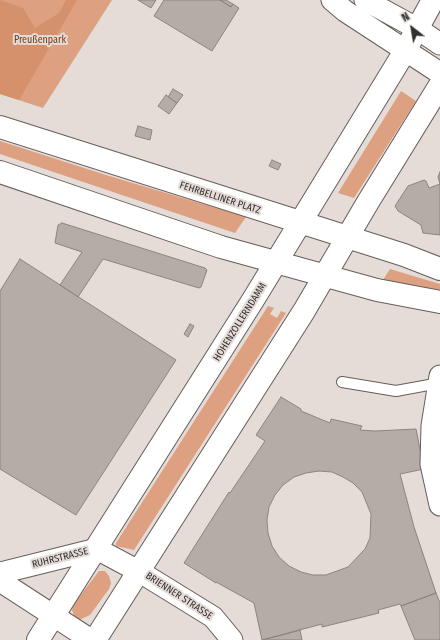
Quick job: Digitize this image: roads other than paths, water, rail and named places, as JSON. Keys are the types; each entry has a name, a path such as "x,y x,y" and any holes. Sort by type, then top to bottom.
{"main road":[{"name":"HOHENZOLLERNDAMM","path":"38,640 97,550 277,262 418,29 433,0"},
{"path":"95,640 140,572 326,276 347,237 440,85"},
{"name":"FEHRBELLINER PLATZ","path":"0,127 404,255 440,269"},
{"path":"0,172 221,247 378,290 440,302"}],"street":[{"path":"332,0 345,11 440,73"},
{"path":"365,0 418,29 440,44"},
{"path":"439,381 432,426 431,464 440,505"},
{"name":"RUHRSTRASSE","path":"0,573 97,550 140,572"},
{"name":"BRIENNER STRASSE","path":"140,572 213,617 232,640"},
{"path":"0,581 91,640"}],"lane":[{"path":"342,382 396,391 439,381"}],"park label":[{"name":"Preußenpark","path":"40,40"}]}
